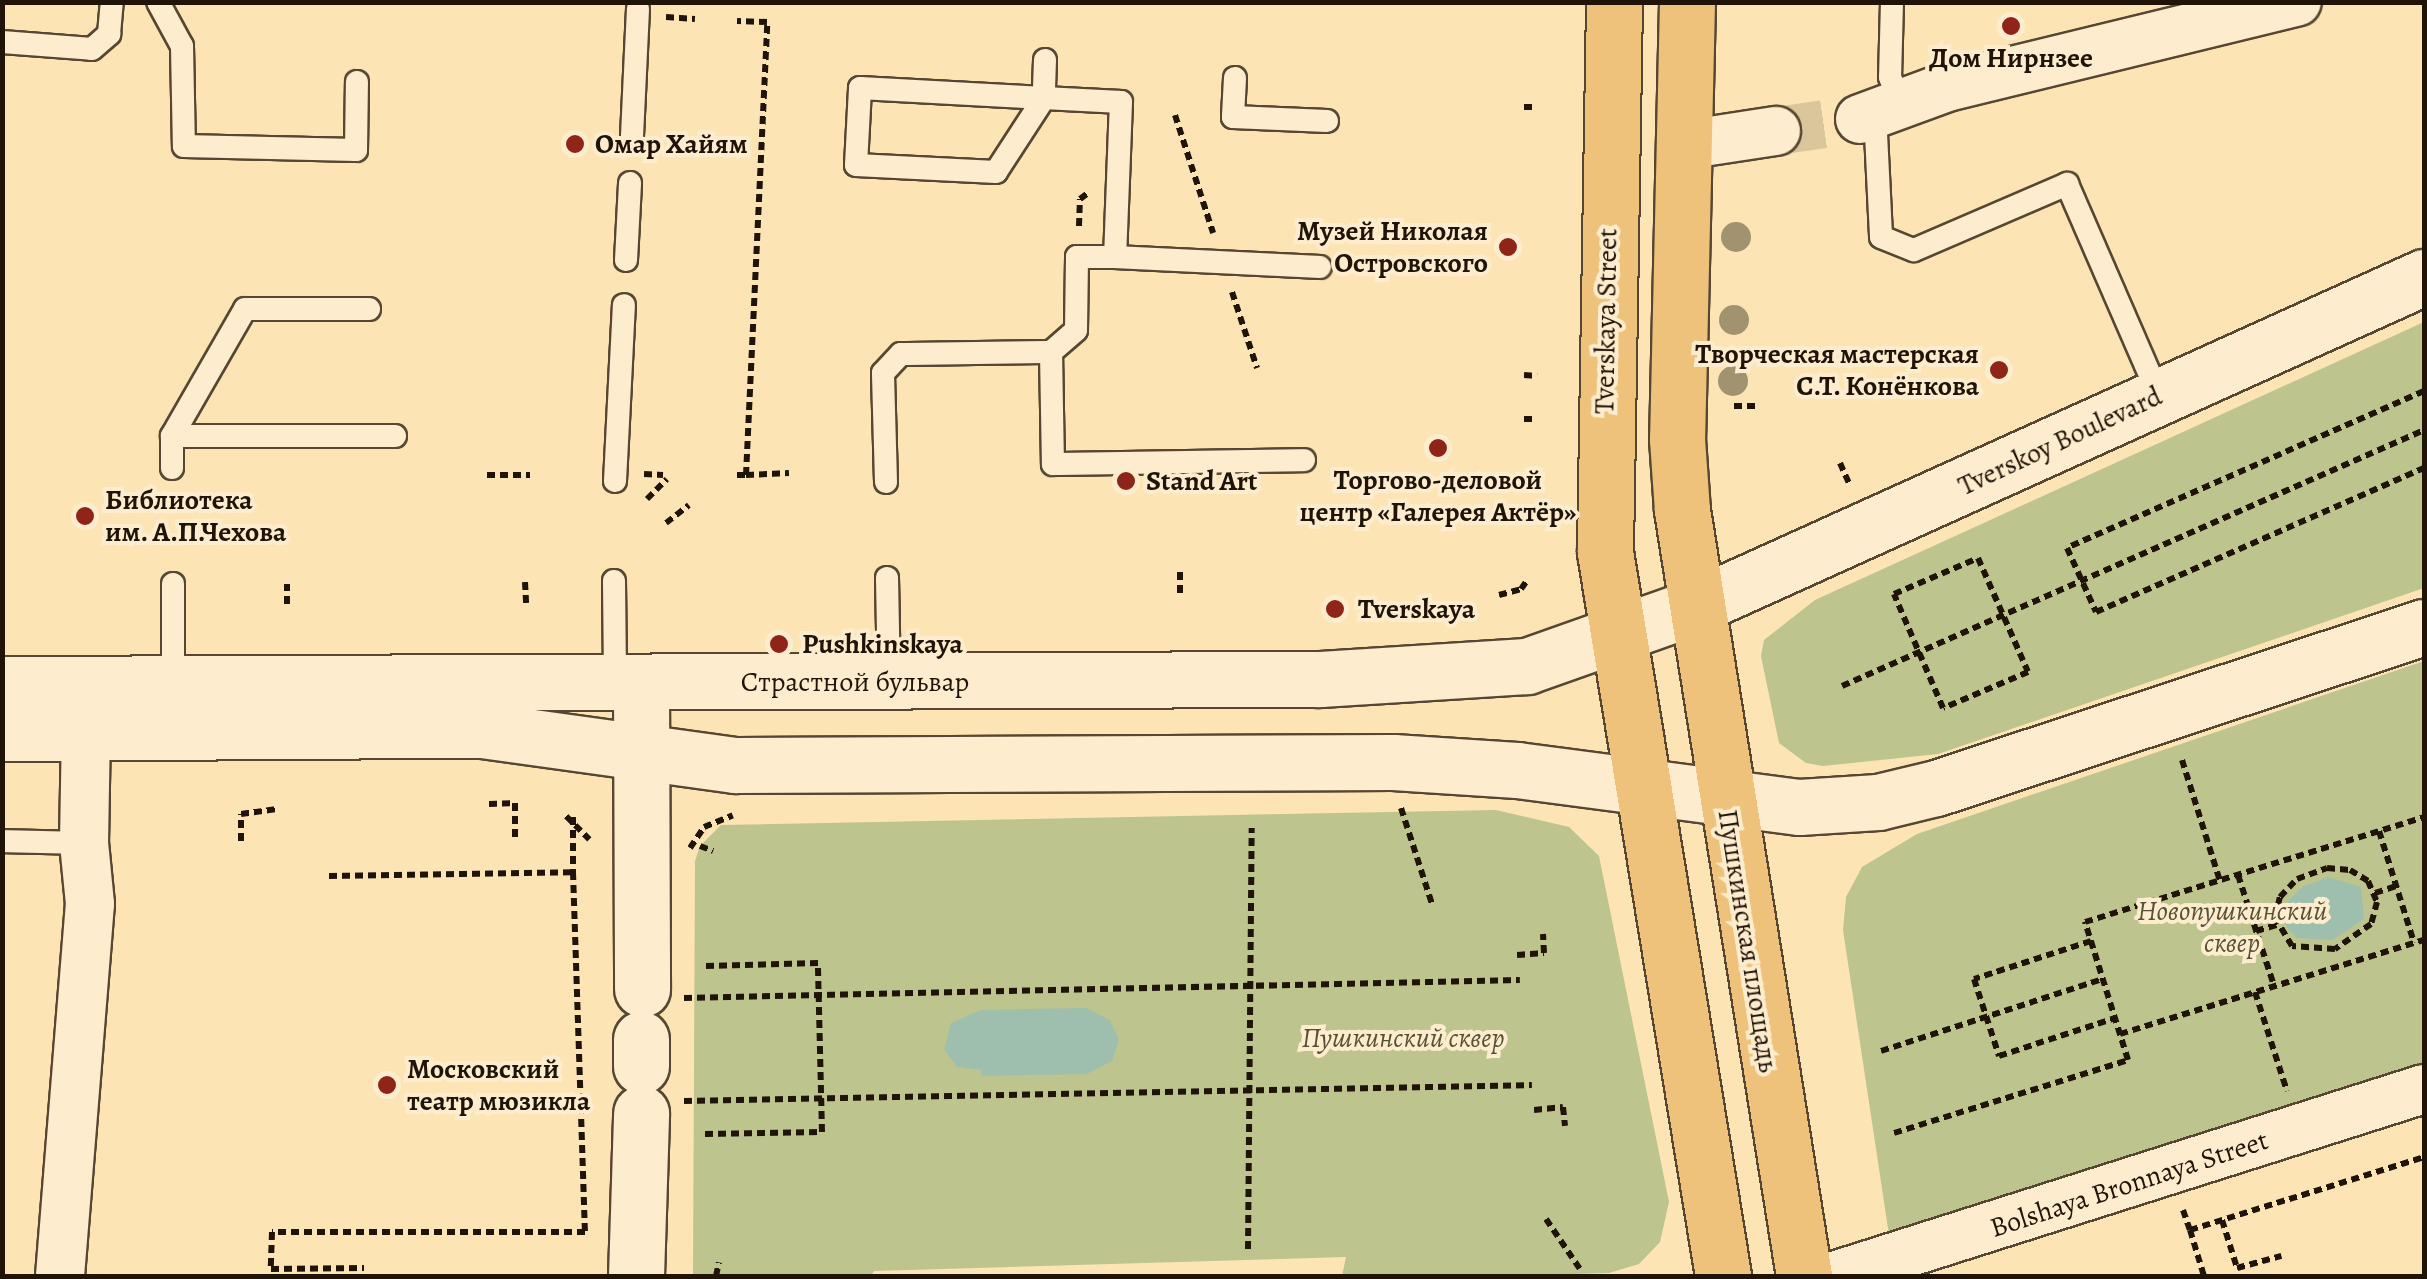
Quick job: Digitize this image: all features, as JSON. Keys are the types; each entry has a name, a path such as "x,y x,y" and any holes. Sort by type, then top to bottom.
{"main road":[{"name":"Tverskaya Street","path":"1614,2 1602,470 1615,639"},
{"path":"1687,2 1678,439 1696,606"},
{"name":"Tverskoy Boulevard","path":"1696,606 2424,277"},
{"name":"Страстной бульвар","path":"2,684 628,684 1434,676 1527,666 1615,639 1696,606"},
{"name":"Пушкинская площадь","path":"1696,606 1804,1276"},
{"path":"2,733 482,730 735,764 1394,762 1517,770 1798,807 1898,798 2424,627"},
{"path":"1615,639 1723,1276"},
{"path":"628,684 641,750 636,1276"}],"street":[{"path":"1878,111 2179,18 2297,2"},
{"path":"1684,145 1776,131"},
{"path":"60,1276 90,904 84,843 86,731"},
{"name":"Bolshaya Bronnaya Street","path":"1834,1276 2424,1089"}],"lane":[{"path":"2,42 92,49 109,34 112,2"},
{"path":"158,2 182,46 184,146 356,150 357,82"},
{"path":"1892,2 1890,77 1878,111 1881,237 1914,250 2067,184 2159,396"},
{"path":"632,136 638,9"},
{"path":"1045,60 1044,98 996,172 856,165 860,88 1044,98 1122,102 1114,258"},
{"path":"1235,78 1233,117 1327,121"},
{"path":"626,260 630,183"},
{"path":"886,482 883,373 901,354 1051,352 1076,330 1077,257 1320,266"},
{"path":"615,481 624,305"},
{"path":"172,468 172,436 245,309 369,309"},
{"path":"1051,352 1053,464 1304,460"},
{"path":"172,436 394,436"},
{"path":"887,578 889,682"},
{"path":"614,580 628,684"},
{"path":"172,584 173,685"},
{"path":"2,841 84,843"}],"path":[{"path":"737,21 767,22 741,474 789,473"},
{"path":"1524,107 1536,107"},
{"path":"1524,375 1537,376"},
{"path":"2424,391 2067,548 2096,612 2424,468"},
{"path":"1734,406 1755,406"},
{"path":"1524,419 1536,419"},
{"path":"1842,686 2424,430"},
{"path":"1840,463 1848,483"},
{"path":"488,475 530,475"},
{"path":"646,499 667,479"},
{"path":"666,523 689,505"},
{"path":"1978,558 2028,672 1944,708 1919,652 1894,594 1978,558"},
{"path":"1180,572 1180,598"},
{"path":"1499,595 1521,590 1528,579"},
{"path":"525,582 526,603"},
{"path":"286,584 286,604"},
{"path":"2182,760 2220,881"},
{"path":"489,804 515,803 515,837"},
{"path":"242,841 241,814 277,808"},
{"path":"364,1268 271,1269 272,1232 585,1232 569,817 589,839"},
{"path":"1894,1133 2128,1060 2085,922 2424,817"},
{"path":"1248,1249 1252,828"},
{"path":"2379,831 2414,943"},
{"path":"700,846 713,851"},
{"path":"2307,854 2313,872"},
{"path":"2350,870 2374,893 2372,924 2335,949 2292,946 2276,924 2280,897 2313,872 2350,870"},
{"path":"329,876 573,872"},
{"path":"2238,875 2274,986"},
{"path":"2374,893 2396,886"},
{"path":"2256,931 2276,924"},
{"path":"1517,955 1544,953 1543,934"},
{"path":"2120,1034 2424,940"},
{"path":"2091,942 1974,979 1986,1018 1999,1056 2115,1018"},
{"path":"2335,949 2340,966"},
{"path":"705,966 818,963 822,1101 822,1132 705,1134"},
{"path":"1881,1051 2103,979"},
{"path":"697,998 1520,980"},
{"path":"2256,992 2292,1108"},
{"path":"699,1101 1532,1085"},
{"path":"1534,1110 1563,1107 1565,1126"},
{"path":"2190,1230 2424,1157"},
{"path":"2326,1175 2330,1186"},
{"path":"2183,1210 2204,1276"},
{"path":"1546,1219 1580,1269"},
{"path":"2222,1220 2237,1268 2280,1256"},
{"path":"716,1276 719,1262"}],"green space":[{"path":"2424,322 2424,588 1938,754 1823,766 1806,763 1779,743 1761,656 1764,640 1815,600"},
{"name":"Новопушкинский сквер","path":"2424,661 2424,1063 2315,1099 2305,1115 1889,1235 1843,930 1846,897 1862,867 1917,834"},
{"name":"Пушкинский сквер","path":"1496,810 1569,827 1599,856 1669,1202 1660,1242 1639,1264 1609,1273 1508,1276 1342,1276 1346,1257 874,1271 871,1276 693,1274 695,861 700,846 721,825"}],"shaded area":[{"path":"2328,877 2361,887 2364,919 2332,940 2297,938 2286,926 2288,901 2302,887"},
{"path":"1086,1008 1110,1020 1119,1040 1112,1061 1087,1074 982,1076 981,1070 957,1067 944,1049 951,1023 981,1010"}],"tunnel":[{"path":"1776,131 1860,119"}],"place":[{"name":"Дом Нирнзее","path":"2011,26"},
{"name":"Омар Хайям","path":"575,144"},
{"name":"Музей Николая Островского","path":"1508,247"},
{"name":"Творческая мастерская С.Т. Конёнкова","path":"1999,370"},
{"name":"Торгово-деловой центр «Галерея Актёр»","path":"1438,448"},
{"name":"Stand Art","path":"1126,481"},
{"name":"Библиотека им. А.П.Чехова","path":"85,516"},
{"name":"Tverskaya","path":"1335,609"},
{"name":"Pushkinskaya","path":"779,644"},
{"name":"Московский театр мюзикла","path":"387,1085"}]}
